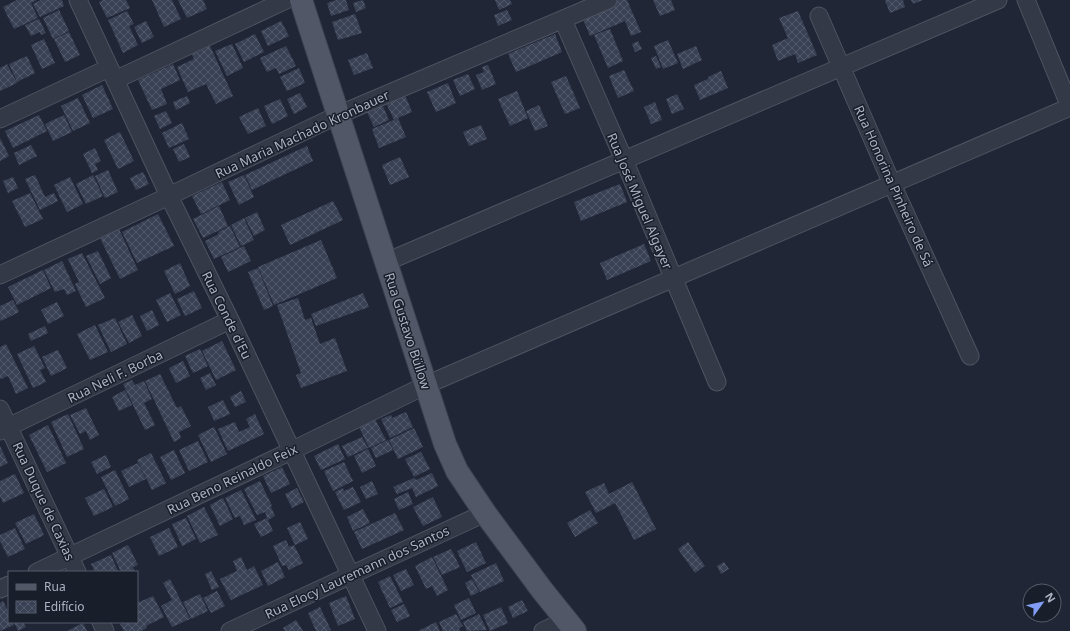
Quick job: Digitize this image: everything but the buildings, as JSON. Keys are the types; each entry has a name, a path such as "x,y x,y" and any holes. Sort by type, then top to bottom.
{"main road":[{"name":"Rua Gustavo Büllow","path":"301,0 445,444 457,471 485,514 570,626"}],"street":[{"name":"Rua Conde d'Eu","path":"78,0 169,196 230,320 377,631"},
{"path":"0,119 112,74 286,0"},
{"name":"Rua Maria Machado Kronbauer","path":"0,275 338,115 608,0"},
{"path":"386,262 998,0"},
{"path":"1026,0 1070,107"},
{"name":"Rua Honorina Pinheiro de Sá","path":"819,16 892,184 970,356"},
{"name":"Rua José Miguel Algayer","path":"563,20 624,160 717,382"},
{"name":"Rua Beno Reinaldo Feix","path":"42,571 73,564 291,451 426,385 1070,107"},
{"name":"Rua Neli F. Borba","path":"4,429 230,320"},
{"name":"Rua Duque de Caxias","path":"0,409 4,429 73,564"},
{"name":"Rua Elocy Lauremann dos Santos","path":"230,631 485,514"},
{"path":"543,631 570,626"}]}
